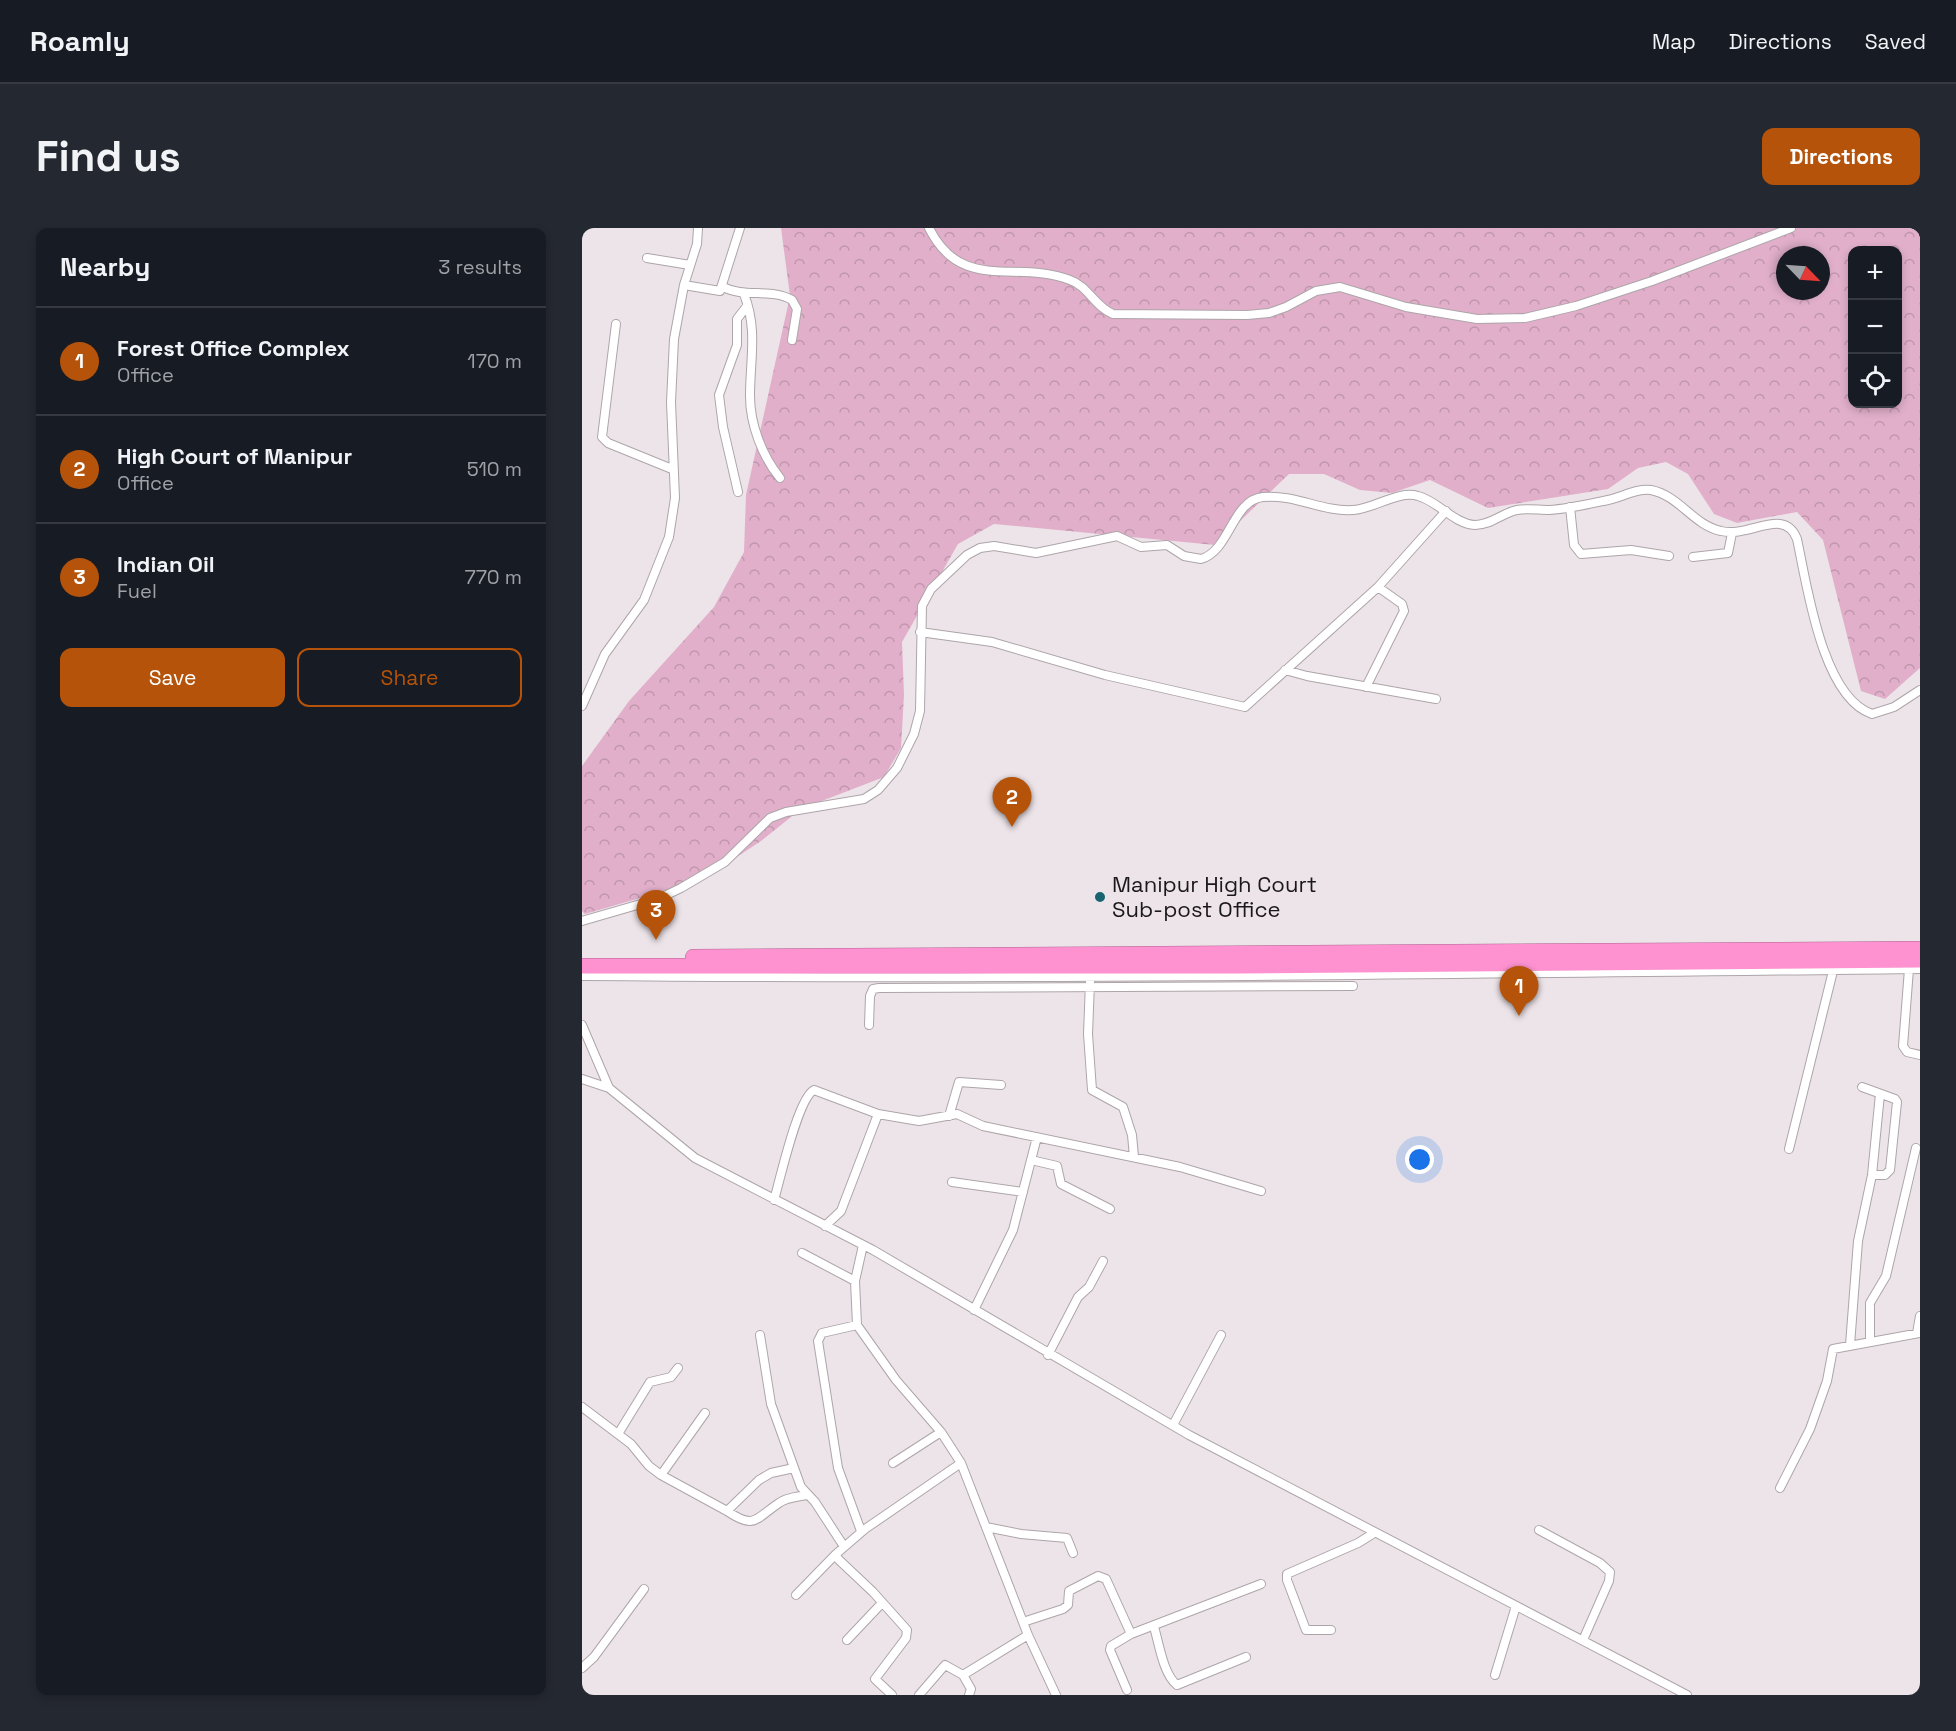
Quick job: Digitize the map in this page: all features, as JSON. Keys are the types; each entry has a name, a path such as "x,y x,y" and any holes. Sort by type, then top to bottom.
{"highway":[{"path":"582,957 1920,949"},
{"path":"582,966 1915,964"}],"street":[{"path":"582,706 585,694 605,654 644,600 664,556 674,512 672,469 674,339 684,285 697,244 698,228"},
{"path":"684,285 717,292 723,287 740,228"},
{"path":"929,228 947,253 969,268 1063,277 1079,285 1101,307 1113,314 1246,315 1269,313 1287,307 1316,291 1340,287 1406,307 1503,320 1525,318 1576,306 1690,268 1750,242 1791,228"},
{"path":"647,258 690,265"},
{"path":"723,287 744,294 776,295 792,300 797,309 792,340"},
{"path":"744,294 754,350 751,405 764,455 780,478"},
{"path":"738,492 723,427 719,396 737,345 737,319 747,306"},
{"path":"616,324 602,437 608,443 672,469"},
{"path":"582,921 649,902 681,888 725,862 770,818 786,812 864,799 878,790 897,768 914,734 920,711 922,606 931,589 967,555 987,546 1036,552 1117,536 1141,547 1167,545 1185,556 1201,559 1213,552 1247,504 1263,497 1297,499 1329,508 1354,510 1409,495 1419,496 1462,521 1475,525 1485,524 1516,510 1569,507 1649,490 1667,496 1704,525 1732,533 1778,523 1786,524 1793,529 1821,637 1840,687 1852,702 1869,713 1876,714 1907,700 1920,690"},
{"path":"1569,507 1574,545 1581,554 1631,550 1669,556"},
{"path":"920,633 1001,644 1105,675 1238,707 1250,705 1285,670 1378,587 1446,511"},
{"path":"1692,557 1728,554 1732,533"},
{"path":"1366,687 1404,611 1401,604 1378,587"},
{"path":"1285,670 1436,699"},
{"path":"1915,964 1903,1046 1907,1052 1920,1055"},
{"path":"582,975 1090,976 1833,971 1915,964 1920,969"},
{"path":"1789,1149 1833,971"},
{"path":"1090,976 1088,1034 1092,1090 1123,1107 1132,1135 1134,1157"},
{"path":"869,1025 870,996 873,989 879,988 1353,986"},
{"path":"582,1025 609,1088"},
{"path":"582,1079 609,1088 695,1158 863,1245 1048,1355 1173,1425 1374,1533 1686,1695"},
{"path":"949,1116 959,1082 1001,1085"},
{"path":"1862,1088 1897,1100 1893,1160 1887,1173 1872,1175"},
{"path":"774,1200 791,1139 811,1091 837,1097 878,1114 919,1120 957,1114 983,1126 1180,1167 1261,1191"},
{"path":"1850,1345 1858,1241 1872,1175 1880,1094"},
{"path":"825,1226 841,1211 878,1114"},
{"path":"974,1310 1013,1230 1037,1137"},
{"path":"1870,1342 1870,1303 1884,1283 1916,1148"},
{"path":"1031,1160 1057,1166 1060,1184 1110,1209"},
{"path":"952,1182 1023,1192"},
{"path":"863,1245 855,1281 857,1325 896,1380 941,1432 961,1463 1028,1635 1056,1695"},
{"path":"802,1253 855,1281"},
{"path":"1048,1355 1078,1297 1089,1287 1103,1261"},
{"path":"1780,1488 1810,1429 1827,1381 1830,1353 1835,1348 1919,1333 1920,1316"},
{"path":"857,1325 822,1333 818,1341 838,1468 861,1531"},
{"path":"760,1335 771,1404 794,1468 807,1495 815,1502 843,1545"},
{"path":"1173,1425 1221,1335"},
{"path":"618,1434 650,1382 671,1377 678,1368"},
{"path":"582,1407 618,1434 661,1475 742,1521 753,1522 782,1501 807,1495"},
{"path":"661,1475 705,1413"},
{"path":"893,1463 941,1432"},
{"path":"796,1595 843,1545 961,1463"},
{"path":"727,1511 759,1480 771,1473 794,1468"},
{"path":"986,1527 1021,1534 1067,1538 1073,1553"},
{"path":"1539,1530 1600,1563 1610,1572 1609,1581 1582,1640"},
{"path":"1331,1630 1306,1630 1287,1580 1287,1574 1358,1543 1374,1533"},
{"path":"836,1554 838,1559 905,1627 908,1634 875,1679 892,1695"},
{"path":"1023,1622 1063,1609 1068,1605 1070,1590 1101,1576 1106,1579 1113,1592 1131,1634"},
{"path":"1127,1690 1110,1650 1111,1646 1131,1634 1261,1584"},
{"path":"582,1668 594,1657 644,1589"},
{"path":"847,1640 882,1603"},
{"path":"1495,1675 1516,1606"},
{"path":"1154,1627 1173,1681 1177,1685 1246,1657"},
{"path":"963,1675 1028,1635"},
{"path":"919,1695 945,1665 963,1675 971,1689 969,1695"}],"green space":[{"path":"781,228 1920,228 1920,668 1885,699 1861,691 1823,540 1797,512 1737,523 1714,514 1688,474 1666,462 1638,468 1608,489 1488,508 1430,480 1392,493 1360,490 1324,474 1289,474 1215,545 994,524 958,544 902,642 904,695 901,748 884,777 801,809 761,841 702,880 585,914 582,911 582,766 629,701 714,607 744,552 746,495 790,296"}],"place":[{"name":"High Court of Manipur","path":"1012,827"},
{"name":"Manipur High Court Sub-post Office","path":"1100,897"},
{"name":"Indian Oil","path":"656,940"},
{"name":"Forest Office Complex","path":"1519,1016"}]}
